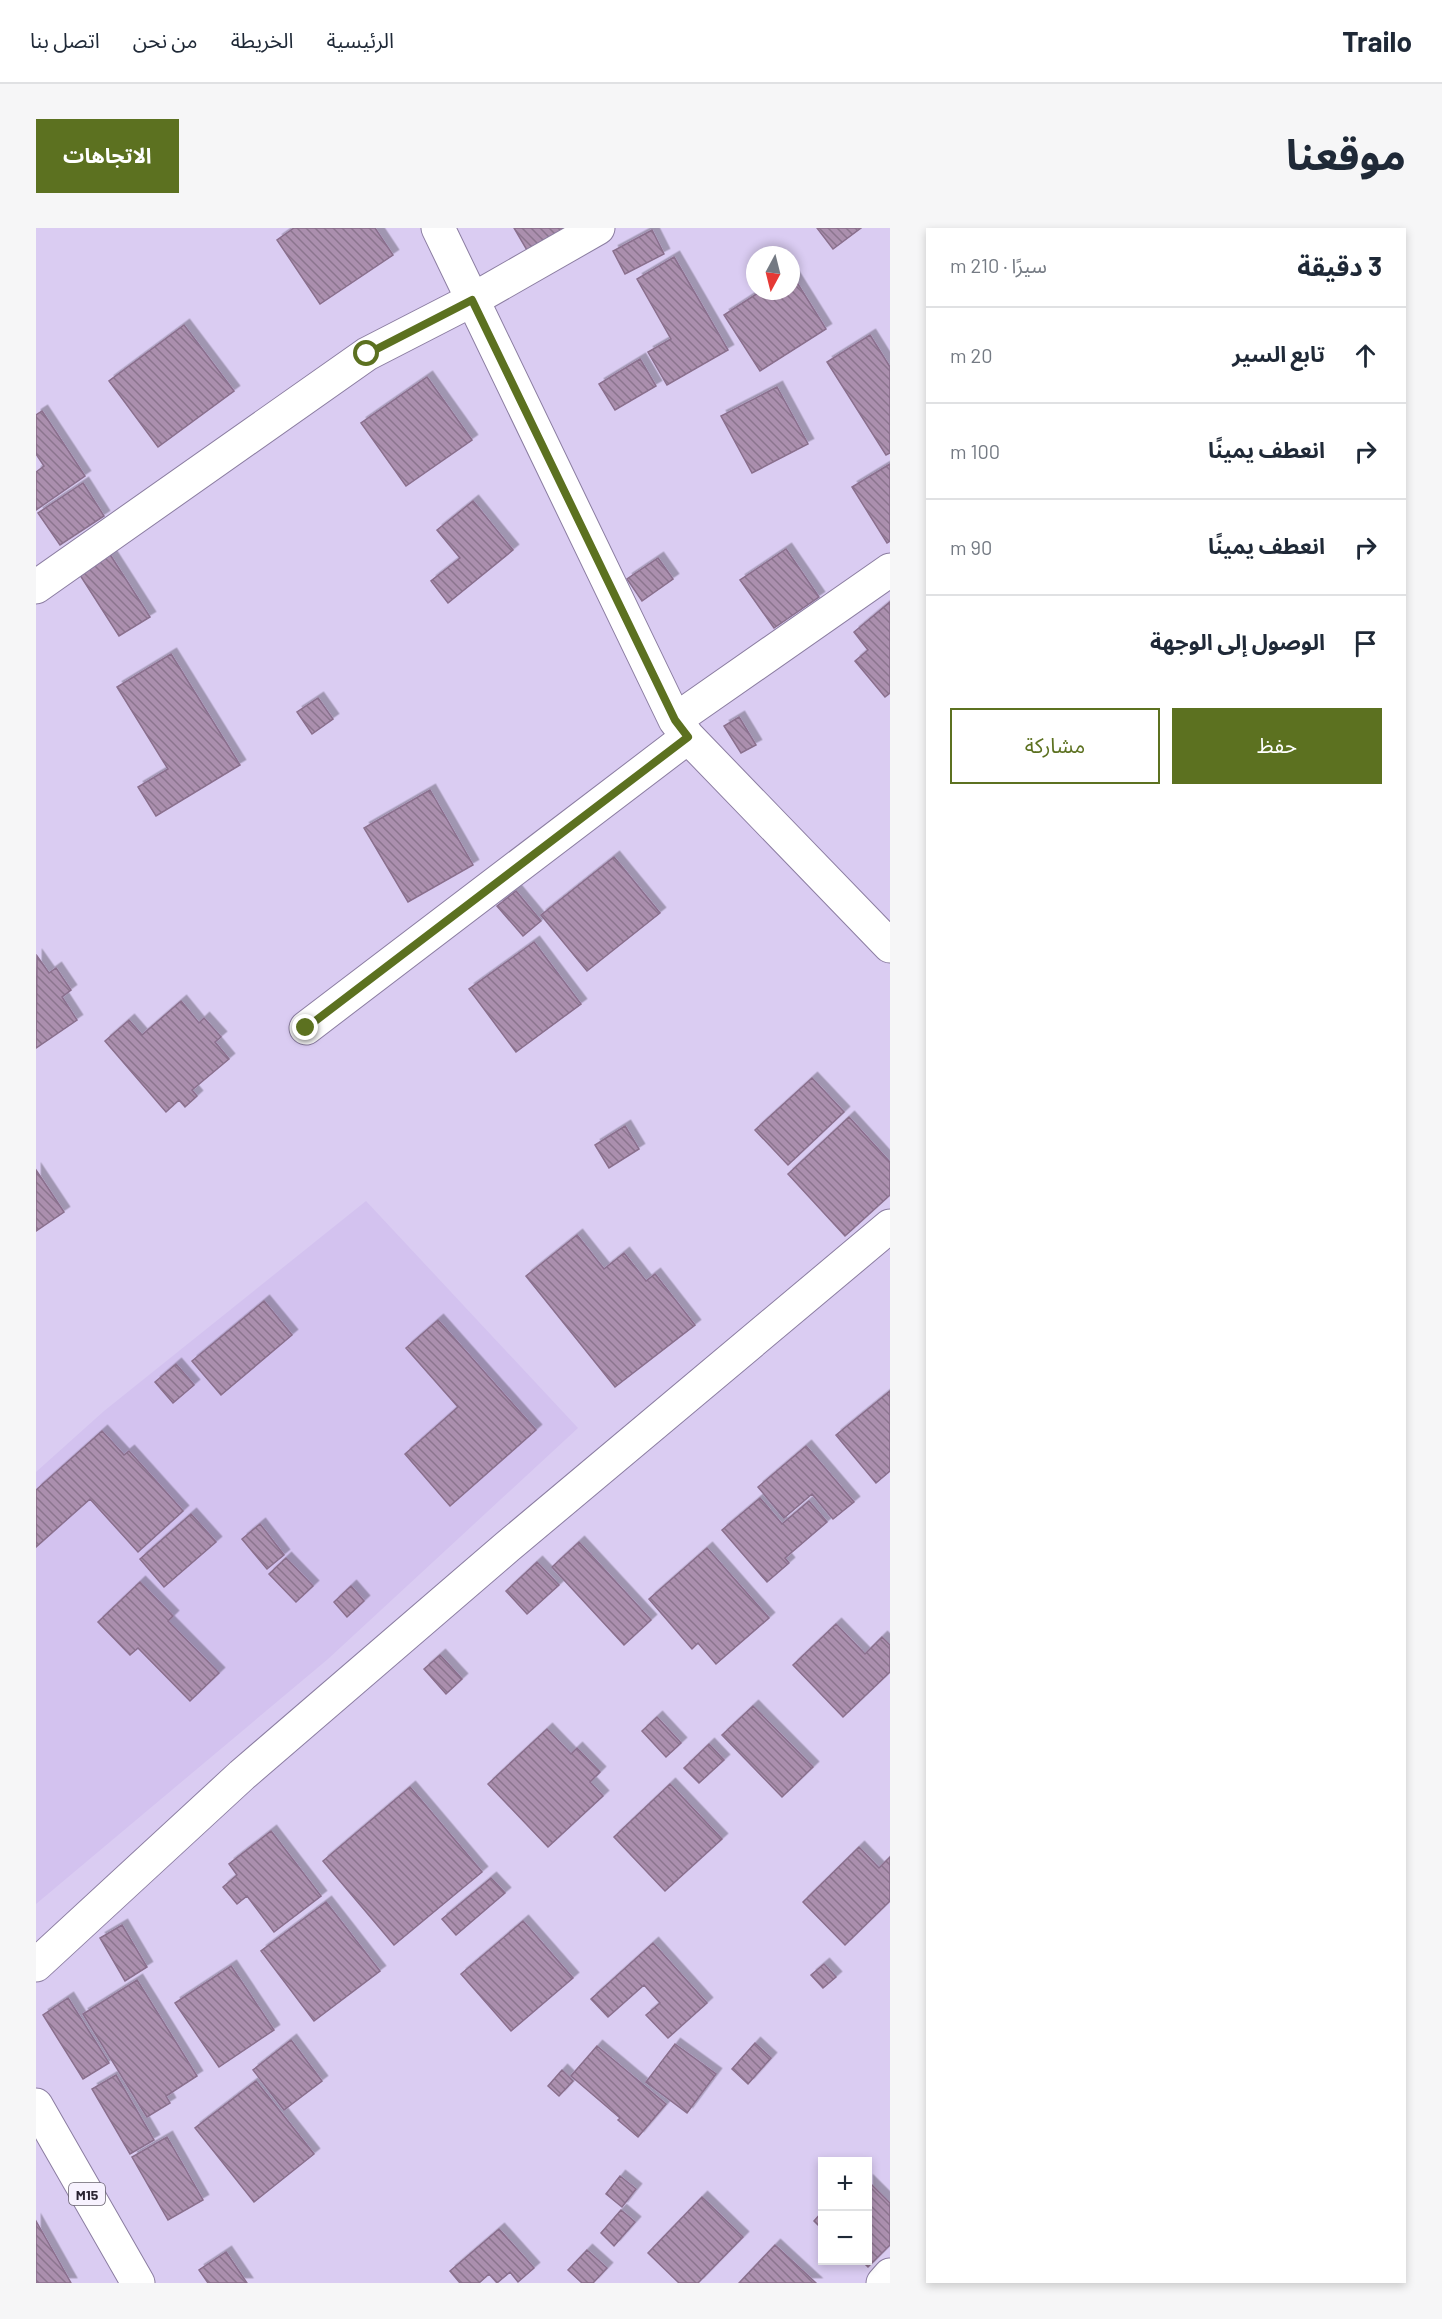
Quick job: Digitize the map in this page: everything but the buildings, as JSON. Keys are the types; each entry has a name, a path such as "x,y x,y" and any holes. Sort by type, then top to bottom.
{"main road":[{"path":"438,228 682,728 890,946"},
{"path":"36,587 367,354 472,300 598,228"},
{"path":"306,1028 682,728 890,570"},
{"path":"36,1965 259,1760 507,1547 890,1226"},
{"name":"M15","path":"37,2111 138,2283"},
{"path":"883,2283 890,2275"}],"shaded area":[{"path":"366,1201 578,1428 328,1659 36,1904 36,1472 104,1411"}],"route":[{"path":"306,1028 688,737 675,720 472,300 367,354"}]}
